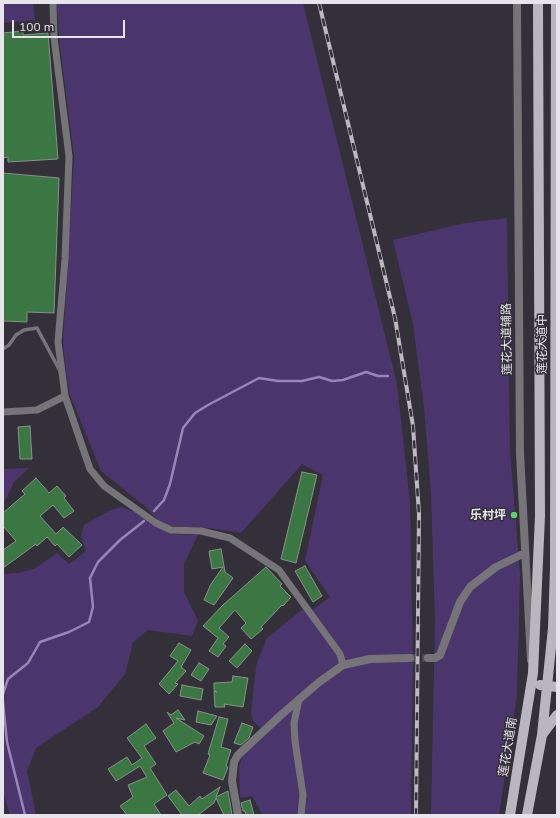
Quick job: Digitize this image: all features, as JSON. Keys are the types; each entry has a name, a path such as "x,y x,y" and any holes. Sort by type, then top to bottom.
{"main road":[{"name":"莲花大道中","path":"532,684 541,491 538,299 538,3"},
{"name":"莲花大道中","path":"546,685 552,675 555,624 556,3"},
{"path":"555,78 557,94"},
{"path":"533,673 552,675"},
{"path":"532,684 557,687"},
{"name":"莲花大道南","path":"510,815 532,684"},
{"path":"527,815 542,735 546,685"},
{"path":"542,735 557,715"},
{"path":"521,746 526,751 532,753 540,748"},
{"path":"518,769 526,764 532,767 535,772"}],"street":[{"path":"53,3 54,37 69,156 65,259 58,342 65,396 90,469 104,486 156,523 171,530 201,531 230,538 279,570 340,654 343,665"},
{"name":"莲花大道辅路","path":"518,3 520,453 529,650 533,673"},
{"path":"3,412 37,410 65,396"},
{"path":"428,658 435,658 440,654 460,602 470,587 496,567 525,553"},
{"path":"238,815 232,781 234,762 238,755 299,699 343,665 370,659 410,658"},
{"path":"299,699 294,723 295,742 303,795 301,815"}],"lane":[{"path":"3,349 24,330 37,328 61,373"}],"shaded area":[{"path":"3,3 33,3 35,20 3,23"},
{"path":"57,3 303,3 397,384 410,502 413,664 411,815 263,815 252,796 241,798 240,796 239,769 242,756 267,734 253,721 251,713 256,666 267,638 304,608 307,614 330,597 305,561 323,475 302,464 241,533 209,528 170,526 156,519 148,509 101,471 70,395 63,342 74,156 59,38"},
{"path":"507,218 510,451 520,574 517,695 499,815 431,815 435,622 431,494 424,407 413,324 393,240 465,223"},
{"path":"29,468 14,482 3,502 3,469"},
{"path":"121,507 137,513 172,534 198,535 184,564 184,592 198,621 192,636 148,630 133,642 125,674 98,707 36,748 27,771 36,815 10,815 3,792 3,574 18,573 34,569 57,553 69,564 86,551 81,536 84,525 109,511"}],"building":[{"path":"23,31 23,35 48,33 58,159 8,162 8,157 3,158 3,33"},
{"path":"3,173 59,178 54,313 27,312 27,322 3,321"},
{"path":"30,426 32,459 20,459 18,427"},
{"path":"302,472 317,475 296,563 281,559"},
{"path":"36,478 49,493 57,486 66,496 64,498 74,511 64,518 53,505 40,516 56,534 63,527 82,545 69,557 57,544 55,546 47,537 37,546 36,544 3,568 3,550 16,541 3,526 3,513 25,494 22,491"},
{"path":"221,549 225,572 233,578 214,605 204,600 211,584 223,567 212,569 209,551"},
{"path":"305,566 322,596 313,602 295,571"},
{"path":"266,567 282,584 280,586 291,597 261,627 263,629 251,639 241,628 246,623 235,610 219,628 229,637 223,644 226,646 218,657 209,651 218,638 203,626 223,605"},
{"path":"179,643 191,650 181,667 186,671 175,683 178,684 169,694 159,684 178,661 170,656"},
{"path":"245,644 252,651 237,668 229,661"},
{"path":"199,663 209,669 201,681 191,675"},
{"path":"233,676 248,678 243,707 224,704 225,707 215,707 214,691 217,692 214,690 214,683 232,682"},
{"path":"182,685 203,689 201,700 180,696"},
{"path":"178,710 185,720 176,718 204,736 199,744 195,742 176,752 163,731 174,723 167,712 171,715"},
{"path":"198,711 217,716 211,725 196,722"},
{"path":"219,717 228,719 221,747 231,750 226,766 228,767 223,780 203,773 210,755 208,754"},
{"path":"242,723 253,727 249,738 241,745 234,743"},
{"path":"146,724 156,738 144,746 156,764 150,768 167,795 154,804 161,815 127,815 120,806 133,797 128,785 147,777 140,766 116,781 108,769 127,757 132,765 142,758 127,738"},
{"path":"220,787 216,797 228,791 232,815 224,815 216,798 214,803 198,815 182,815 168,796 176,790 189,806 200,796 202,799"},
{"path":"250,800 254,815 246,815 245,811 243,811 241,803"}],"waterway":[{"path":"154,511 164,500 170,484 183,428 195,413 208,405 259,378 278,381 302,381 319,377 332,381 343,380 366,372 378,376 388,376"},
{"path":"3,694 8,679 28,663 40,642 69,632 89,622 93,607 90,578 98,562 120,540 144,521"},
{"path":"3,702 7,742 25,815"}],"tunnel":[{"path":"410,658 428,658"}],"railway":[{"path":"319,3 395,318 413,426 419,514 416,815"}],"place":[{"name":"乐村坪","path":"514,515"}]}
